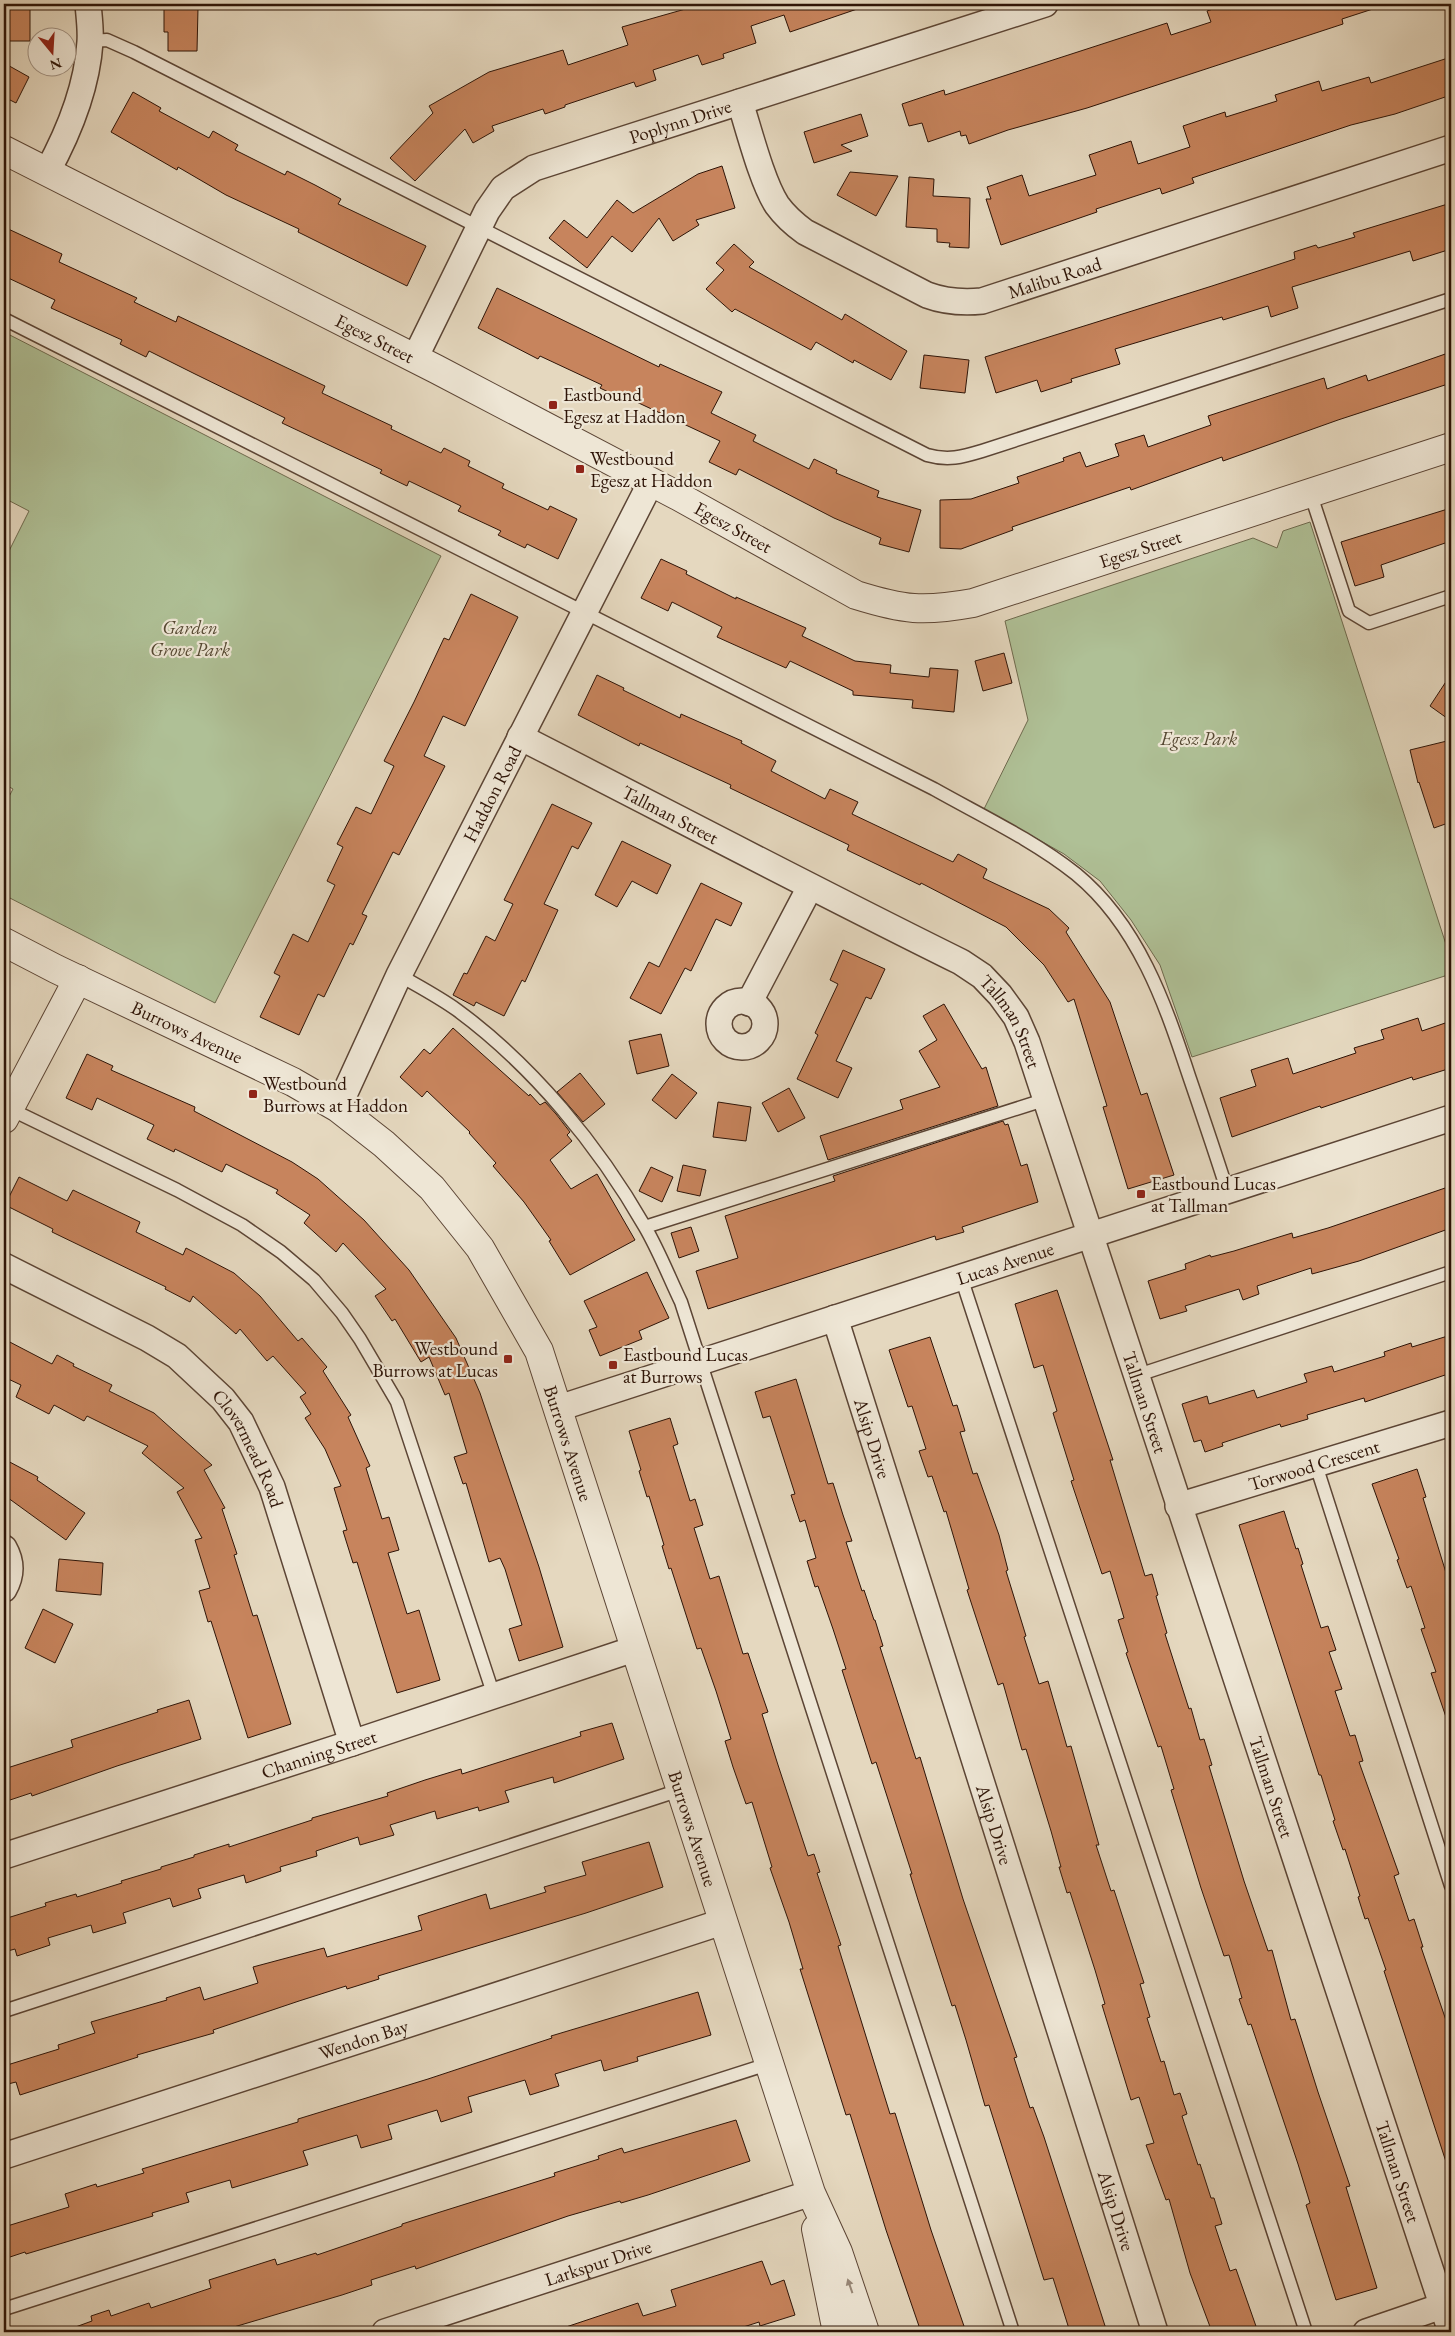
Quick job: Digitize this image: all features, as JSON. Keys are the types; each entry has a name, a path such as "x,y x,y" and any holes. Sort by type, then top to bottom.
{"street":[{"path":"47,172 64,142 86,78 90,41 88,4"},
{"name":"Poplynn Drive","path":"415,358 488,211 503,188 534,168 1045,4"},
{"name":"Malibu Road","path":"740,102 769,188 776,203 788,219 805,232 927,295 942,301 962,303 982,301 1451,148"},
{"name":"Egesz Street","path":"4,150 415,358 651,482 856,595 886,605 916,610 939,609 973,603 1451,447"},
{"name":"Haddon Road","path":"338,1108 399,974 651,482"},
{"name":"Tallman Street","path":"520,737 810,887 960,962 982,976 1000,995 1016,1017 1047,1099 1090,1235 1138,1375 1178,1506 1448,2323"},
{"path":"749,1003 810,887"},
{"name":"Burrows Avenue","path":"4,942 78,980 293,1082 338,1108 384,1144 432,1188 480,1248 539,1351 559,1408 634,1649 768,2064 811,2193 838,2252 865,2332"},
{"path":"6,1111 78,980"},
{"name":"Lucas Avenue","path":"559,1408 1451,1118"},
{"name":"Clovermead Road","path":"4,1266 147,1338 177,1356 223,1399 241,1422 272,1487 352,1743"},
{"name":"Alsip Drive","path":"835,1318 1155,2332"},
{"name":"Torwood Crescent","path":"1178,1506 1451,1424"},
{"path":"4,1548 8,1556 10,1569 8,1582 4,1589"},
{"name":"Channing Street","path":"4,1856 634,1649"},
{"name":"Wendon Bay","path":"4,2156 722,1922"},
{"name":"Burrows Avenue","path":"811,2193 820,2254 837,2332"},
{"name":"Larkspur Drive","path":"385,2332 420,2327 811,2193"},
{"path":"1366,2332 1448,2323"}],"lane":[{"path":"90,41 107,40 134,52 927,455 949,460 992,448 1451,298"},
{"path":"4,318 934,789 1038,847 1077,875 1107,906 1134,943 1154,977 1172,1023 1228,1190"},
{"path":"1310,492 1349,611 1368,624 1451,596"},
{"path":"399,974 456,1010 501,1047 572,1121 609,1170 645,1228 681,1302 1013,2332"},
{"path":"645,1228 1047,1099"},
{"path":"6,1111 177,1190 242,1225 281,1252 314,1280 342,1313 360,1339 397,1402 494,1696"},
{"path":"1138,1375 1451,1272"},
{"path":"961,1277 1306,2332"},
{"path":"1316,1465 1451,1886"},
{"path":"4,2010 680,1790"},
{"path":"4,2309 768,2064"}],"green space":[{"name":"Garden Grove Park","path":"4,332 441,556 215,1003 4,895 4,806 13,789 4,784 4,561 29,511 4,498"},
{"name":"Egesz Park","path":"1310,522 1451,960 1451,974 1192,1057 1160,965 1131,920 1100,881 1064,854 984,809 1028,720 1005,621 1253,538 1277,548 1283,531"}],"building":[{"path":"9,4 30,4 28,41 4,41 4,15 9,15"},
{"path":"703,4 862,4 863,7 790,32 784,15 751,26 756,43 723,54 724,58 702,65 698,55 653,70 656,80 636,87 634,82 565,105 565,107 545,114 543,109 492,126 494,131 473,143 465,129 415,181 390,158 433,113 429,106 489,72 563,50 568,65 628,45 622,27"},
{"path":"1228,4 1378,4 1379,7 1342,19 1343,24 1087,108 1008,130 969,144 966,135 961,136 960,131 928,142 922,123 909,126 902,104 944,90 945,95 1167,23 1171,35 1211,22 1207,11"},
{"path":"164,8 198,8 197,51 168,51 168,32 164,32"},
{"path":"1451,57 1451,95 1395,114 1351,125 1192,178 1194,183 1162,194 1160,188 1096,209 1097,212 1001,245 986,199 991,199 987,187 1022,175 1029,196 1096,175 1089,155 1131,141 1138,164 1190,147 1183,126 1225,112 1226,117 1277,101 1275,95 1319,81 1322,91 1369,77 1371,83"},
{"path":"4,63 28,78 16,103 4,97"},
{"path":"133,92 161,108 159,111 209,138 213,131 238,145 235,150 285,175 287,171 315,185 341,199 338,204 426,246 407,286 298,232 299,229 226,195 178,167 177,170 111,132"},
{"path":"861,114 868,136 841,145 852,151 814,163 804,132"},
{"path":"722,166 735,208 696,220 699,225 673,241 659,218 632,252 612,236 587,268 549,238 564,220 587,238 617,200 633,213 698,174"},
{"path":"850,172 898,176 876,216 837,195"},
{"path":"909,177 934,179 933,196 970,198 969,248 949,247 950,243 937,242 937,229 906,227"},
{"path":"1451,203 1451,249 1413,261 1410,251 1292,287 1298,308 1271,317 1268,306 1223,320 1222,317 1115,349 1120,364 1071,379 1072,382 1041,392 1037,380 996,393 985,357 1295,259 1294,252 1316,245 1318,248 1355,237 1353,233"},
{"path":"4,227 62,254 59,262 137,298 134,302 176,322 178,316 325,386 322,393 392,426 391,429 441,453 444,448 470,461 468,466 504,484 502,488 548,510 550,506 577,519 558,559 527,544 525,548 498,535 501,531 458,511 461,506 409,481 407,486 380,473 382,470 282,423 285,418 149,351 146,357 120,344 122,340 51,308 55,300 4,276"},
{"path":"734,244 754,262 749,267 842,320 845,314 907,351 891,380 854,360 853,363 816,342 811,350 735,309 732,312 706,289 724,270 716,263"},
{"path":"497,288 659,367 660,364 722,392 711,413 756,435 753,441 809,469 814,459 837,470 836,473 879,491 877,497 921,510 909,552 879,544 881,538 834,518 739,469 736,475 709,462 720,441 628,398 627,401 600,388 602,385 540,356 538,359 478,328"},
{"path":"1451,352 1451,383 1338,420 1223,461 1222,457 1131,490 1130,487 1012,527 1013,530 961,549 940,548 940,500 971,499 1019,483 1017,477 1064,461 1063,458 1080,452 1086,467 1119,456 1115,444 1144,435 1148,447 1211,425 1208,416 1324,378 1327,389 1366,375 1368,381"},
{"path":"924,355 969,360 965,393 920,388"},
{"path":"1451,508 1451,541 1381,565 1384,577 1355,586 1341,542"},
{"path":"661,559 687,571 686,574 736,599 736,597 806,628 802,636 855,661 891,665 890,673 929,677 930,668 958,670 954,712 912,708 913,700 853,695 853,691 790,661 786,668 717,637 722,627 672,602 668,611 641,598"},
{"path":"471,594 518,617 465,726 443,716 424,756 445,766 399,855 393,852 362,914 367,916 353,945 350,943 324,997 318,994 299,1035 260,1017 280,976 274,973 293,934 308,942 335,885 327,881 343,847 337,844 356,807 371,814 394,766 384,761 444,638 449,640"},
{"path":"1004,653 1012,683 983,691 975,661"},
{"path":"1451,674 1451,721 1430,706"},
{"path":"597,675 680,718 681,714 742,741 741,743 776,761 771,771 825,799 830,789 858,802 852,814 953,862 958,854 987,869 983,878 1049,909 1069,928 1066,932 1110,1002 1141,1095 1147,1093 1174,1175 1128,1189 1103,1107 1107,1106 1074,999 1068,1002 1044,965 1006,927 921,883 920,885 847,850 849,845 730,788 731,785 640,743 639,746 578,715"},
{"path":"1451,740 1451,822 1434,828 1418,783 1410,750"},
{"path":"552,804 592,823 578,849 572,846 544,904 558,910 525,982 522,980 504,1016 476,1002 474,1006 453,995 464,973 467,974 486,936 495,941 513,904 504,900"},
{"path":"622,841 671,865 657,894 632,881 617,907 595,895"},
{"path":"701,883 742,903 731,926 716,919 691,971 685,968 661,1014 630,998 649,962 659,967"},
{"path":"843,950 885,969 871,999 866,997 836,1061 852,1068 838,1098 797,1079 818,1035 815,1033 838,984 830,980"},
{"path":"944,1004 982,1069 986,1067 998,1106 828,1160 820,1136 903,1109 900,1100 940,1087 919,1051 937,1040 923,1016"},
{"path":"1418,1018 1422,1031 1451,1021 1451,1068 1413,1080 1412,1077 1321,1108 1320,1106 1232,1137 1220,1098 1256,1086 1251,1070 1288,1058 1293,1074 1356,1053 1354,1048 1384,1039 1381,1030"},
{"path":"453,1028 529,1096 530,1094 540,1105 545,1102 556,1114 570,1132 567,1135 572,1141 550,1160 571,1189 597,1174 635,1240 570,1275 549,1241 551,1240 524,1202 493,1166 496,1163 470,1132 427,1091 422,1097 400,1077 424,1049 430,1054"},
{"path":"661,1034 669,1066 637,1074 629,1041"},
{"path":"87,1054 113,1066 111,1070 195,1107 194,1111 292,1162 318,1179 364,1220 409,1270 456,1338 480,1393 539,1567 563,1647 519,1661 509,1629 522,1625 500,1558 489,1562 466,1483 463,1484 454,1457 467,1453 449,1393 445,1395 429,1357 421,1362 395,1319 392,1321 375,1296 386,1289 343,1243 336,1252 304,1223 310,1215 276,1193 278,1190 226,1164 222,1172 175,1149 174,1152 147,1139 154,1125 97,1098 92,1110 66,1098"},
{"path":"580,1073 605,1104 583,1122 557,1092"},
{"path":"672,1074 697,1093 676,1119 652,1100"},
{"path":"789,1088 805,1118 778,1132 762,1103"},
{"path":"718,1102 751,1107 746,1141 713,1137"},
{"path":"1003,1121 1005,1125 1008,1124 1021,1166 1027,1164 1038,1202 962,1227 964,1232 936,1240 935,1236 708,1309 696,1271 738,1258 725,1216 835,1181 833,1176"},
{"path":"683,1165 706,1170 700,1196 677,1191"},
{"path":"651,1167 673,1177 662,1202 639,1191"},
{"path":"19,1177 67,1201 73,1190 140,1222 136,1232 183,1255 186,1248 234,1273 260,1296 298,1341 302,1338 327,1367 323,1371 351,1415 348,1417 370,1466 366,1468 382,1519 389,1517 399,1550 388,1553 407,1614 419,1610 440,1680 397,1693 357,1562 353,1563 343,1531 347,1530 334,1488 341,1486 325,1449 305,1418 311,1414 300,1397 306,1393 273,1356 267,1361 240,1329 236,1334 193,1296 190,1302 165,1289 166,1287 52,1232 53,1229 5,1205"},
{"path":"1451,1186 1451,1228 1359,1261 1312,1274 1311,1268 1257,1286 1259,1294 1243,1300 1239,1289 1185,1306 1187,1311 1160,1319 1148,1281 1186,1269 1185,1264 1210,1255 1211,1257 1234,1251 1292,1233 1293,1238 1328,1228"},
{"path":"691,1227 699,1251 679,1258 671,1233"},
{"path":"647,1272 669,1318 639,1331 642,1339 600,1356 589,1330 597,1327 584,1301"},
{"path":"1057,1290 1113,1460 1110,1460 1145,1576 1152,1574 1158,1595 1156,1596 1167,1633 1165,1634 1200,1740 1204,1739 1212,1765 1209,1766 1244,1881 1268,1951 1272,1950 1291,2020 1295,2019 1350,2186 1346,2187 1377,2288 1336,2300 1306,2205 1310,2203 1298,2164 1251,2024 1248,2025 1239,1999 1242,1998 1229,1955 1224,1956 1201,1888 1171,1790 1174,1789 1161,1746 1158,1747 1126,1653 1128,1652 1118,1620 1124,1618 1110,1571 1102,1574 1071,1481 1074,1480 1053,1413 1057,1411 1043,1365 1034,1368 1015,1304"},
{"path":"1451,1335 1451,1373 1365,1402 1364,1398 1307,1415 1308,1419 1281,1427 1280,1424 1222,1443 1223,1446 1205,1452 1201,1440 1194,1442 1182,1404 1207,1396 1209,1404 1254,1390 1257,1398 1307,1382 1304,1374 1332,1366 1334,1372 1385,1356 1384,1352 1411,1343 1412,1347"},
{"path":"930,1337 953,1406 957,1405 965,1431 960,1432 973,1474 977,1473 999,1535 1008,1570 1006,1571 1039,1684 1048,1681 1067,1747 1071,1746 1099,1845 1096,1845 1111,1891 1114,1890 1144,1983 1140,1984 1150,2017 1147,2018 1161,2062 1164,2061 1174,2095 1180,2093 1187,2114 1182,2116 1198,2165 1200,2164 1211,2198 1214,2198 1222,2224 1215,2226 1230,2271 1236,2269 1258,2332 1212,2332 1190,2273 1169,2199 1166,2200 1146,2145 1154,2143 1139,2097 1131,2100 1102,2005 1105,2004 1095,1970 1070,1892 1067,1893 1051,1831 1026,1749 1022,1750 1003,1683 998,1685 967,1590 969,1589 946,1511 944,1512 932,1476 928,1477 919,1451 926,1449 912,1406 908,1407 889,1350"},
{"path":"4,1339 52,1364 57,1355 74,1364 73,1366 112,1385 109,1391 154,1413 212,1465 204,1470 225,1508 222,1509 237,1554 234,1555 253,1616 257,1615 291,1724 248,1738 211,1621 208,1622 199,1591 210,1588 195,1540 202,1538 177,1492 184,1488 142,1453 148,1446 87,1416 84,1421 54,1405 49,1414 16,1397 21,1385 4,1377"},
{"path":"796,1379 828,1484 833,1483 852,1541 846,1542 862,1591 864,1590 875,1620 883,1646 880,1647 916,1759 920,1757 963,1899 1017,2057 1014,2058 1030,2108 1033,2107 1044,2137 1107,2332 1070,2332 1053,2278 1044,2280 989,2105 985,2106 955,2005 952,2006 876,1762 872,1764 842,1670 846,1669 818,1586 815,1587 807,1561 816,1558 805,1520 800,1522 791,1495 795,1494 770,1416 763,1418 755,1392"},
{"path":"670,1418 678,1444 673,1446 690,1501 695,1499 703,1525 694,1528 710,1579 719,1576 743,1654 748,1653 768,1712 762,1714 808,1856 814,1854 820,1872 817,1873 841,1945 838,1946 890,2114 895,2113 931,2230 966,2332 921,2332 886,2230 850,2114 846,2115 800,1969 803,1969 770,1868 772,1867 752,1802 746,1804 733,1767 725,1741 731,1739 701,1648 697,1649 671,1568 669,1569 662,1546 664,1545 639,1471 641,1470 629,1431"},
{"path":"4,1459 38,1477 37,1480 85,1513 66,1540 4,1495"},
{"path":"1417,1469 1426,1497 1423,1498 1451,1589 1451,1723 1448,1723 1431,1673 1436,1672 1421,1629 1425,1628 1411,1586 1407,1588 1397,1560 1399,1559 1372,1484"},
{"path":"1284,1511 1296,1549 1298,1548 1303,1564 1301,1565 1321,1628 1328,1626 1336,1650 1329,1652 1342,1689 1335,1691 1350,1736 1355,1735 1363,1761 1359,1762 1399,1874 1394,1876 1409,1921 1414,1919 1423,1947 1421,1947 1451,2035 1451,2168 1448,2168 1384,1971 1386,1970 1368,1918 1365,1919 1358,1897 1360,1896 1345,1849 1343,1850 1333,1821 1335,1820 1321,1775 1319,1775 1239,1525"},
{"path":"59,1559 103,1563 101,1595 56,1591"},
{"path":"43,1609 73,1624 55,1663 25,1648"},
{"path":"189,1700 201,1739 32,1796 31,1793 4,1802 4,1769 73,1747 71,1740"},
{"path":"612,1723 624,1759 554,1783 553,1777 505,1791 509,1802 479,1811 478,1807 437,1819 435,1811 390,1825 394,1835 360,1845 358,1837 316,1851 317,1856 280,1867 281,1871 246,1883 244,1875 198,1889 201,1898 173,1907 170,1898 123,1913 126,1923 93,1933 91,1925 48,1938 50,1945 17,1956 15,1949 4,1952 4,1919 46,1906 45,1903 76,1894 77,1897 122,1883 121,1881 161,1869 161,1867 194,1857 194,1855 229,1844 229,1847 312,1820 312,1818 388,1796 387,1793 461,1769 462,1774 581,1736 580,1732"},
{"path":"649,1842 663,1887 586,1913 378,1976 379,1979 347,1989 346,1986 299,2001 213,2030 214,2033 137,2055 138,2057 20,2095 16,2082 4,2085 4,2066 59,2049 58,2045 95,2033 91,2022 167,2000 166,1998 200,1987 204,2000 258,1983 253,1967 324,1948 327,1957 422,1930 418,1916 486,1894 490,1909 546,1892 544,1887 586,1875 582,1862"},
{"path":"698,1992 711,2035 637,2057 638,2061 604,2071 601,2060 555,2074 559,2086 530,2095 525,2080 468,2097 472,2112 441,2122 437,2110 388,2125 392,2139 361,2148 357,2135 303,2151 308,2165 232,2188 230,2180 186,2193 189,2202 152,2213 153,2216 4,2259 4,2227 69,2207 65,2194 96,2184 97,2187 144,2173 142,2169 298,2122 298,2119 428,2079 552,2038 551,2036"},
{"path":"736,2120 750,2161 648,2195 568,2216 416,2269 415,2266 371,2280 372,2285 342,2295 217,2332 71,2332 70,2329 92,2321 91,2316 109,2310 111,2316 149,2303 151,2308 211,2288 209,2280 275,2259 277,2265 316,2253 317,2255 402,2226 402,2224 555,2176 554,2173 599,2159 598,2156 622,2148 624,2153"},
{"path":"762,2261 771,2285 784,2280 795,2315 760,2326 759,2322 728,2332 560,2332 560,2329 638,2303 643,2316 676,2306 671,2290"}],"place":[{"name":"Eastbound Egesz at Haddon","path":"553,405"},
{"name":"Westbound Egesz at Haddon","path":"580,469"},
{"name":"Westbound Burrows at Haddon","path":"253,1094"},
{"name":"Eastbound Lucas at Tallman","path":"1141,1194"},
{"name":"Westbound Burrows at Lucas","path":"508,1359"},
{"name":"Eastbound Lucas at Burrows","path":"613,1365"}]}
